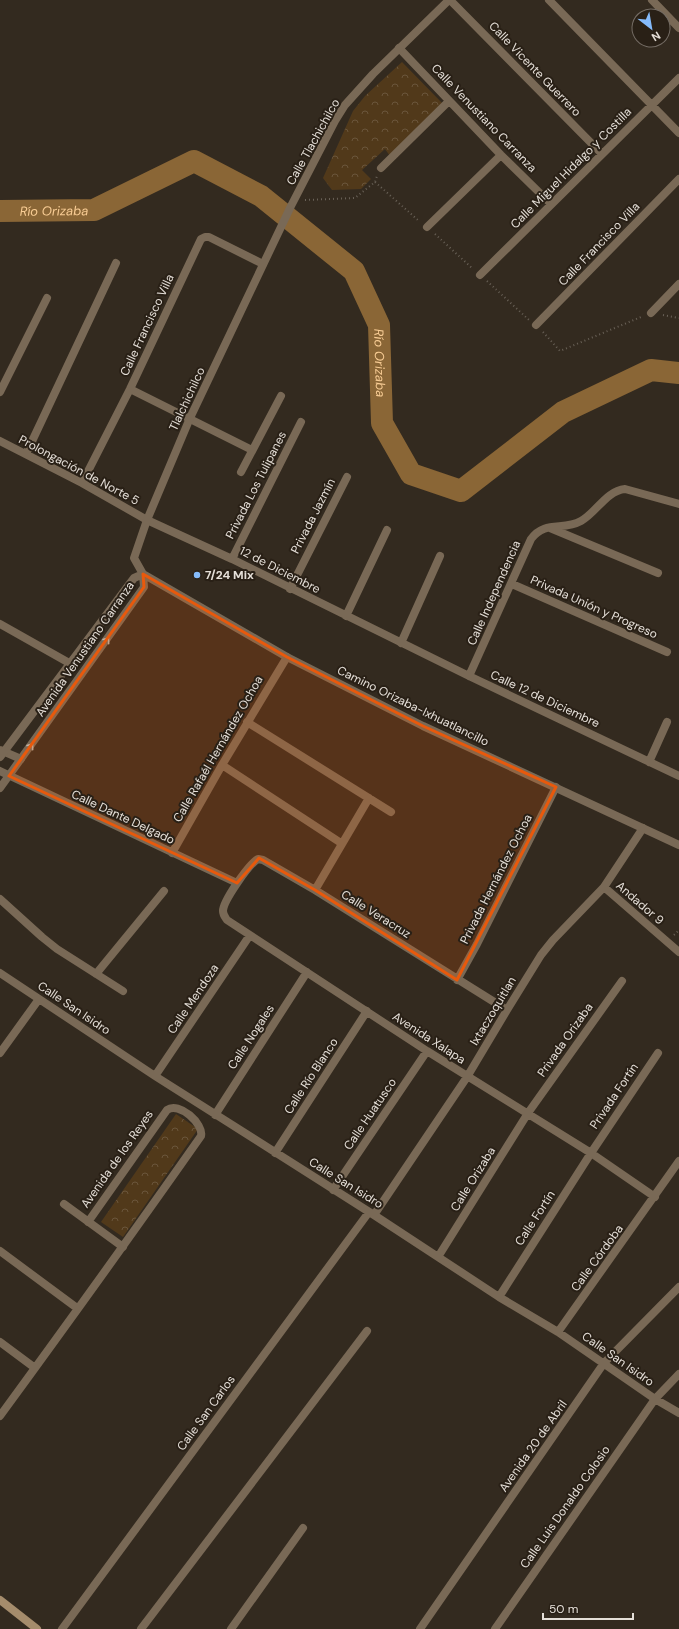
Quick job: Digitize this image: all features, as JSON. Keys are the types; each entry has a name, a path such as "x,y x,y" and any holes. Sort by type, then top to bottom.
{"main road":[{"path":"0,1600 37,1629"}],"street":[{"name":"Calle Tlachichilco","path":"277,236 345,105 399,48 450,0"},
{"name":"Calle Vicente Guerrero","path":"450,0 602,154"},
{"path":"549,0 679,133"},
{"path":"652,0 679,28"},
{"name":"Calle Venustiano Carranza","path":"399,48 551,204"},
{"name":"Calle Miguel Hidalgo y Costilla","path":"480,275 679,78"},
{"path":"381,168 449,101"},
{"path":"427,227 501,154"},
{"name":"Calle Francisco Villa","path":"536,326 679,179"},
{"name":"Tlalchichilco","path":"144,574 134,558 147,520 190,418 277,236"},
{"name":"Calle Francisco Villa","path":"82,483 130,389 201,239 209,237 263,264"},
{"path":"26,454 116,264"},
{"path":"651,313 679,284"},
{"path":"0,392 47,298"},
{"path":"130,389 252,450"},
{"path":"241,472 281,396"},
{"name":"Privada Los Tulipanes","path":"232,559 301,422"},
{"name":"Prolongación de Norte 5","path":"0,441 82,483 147,520"},
{"name":"Privada Jazmín","path":"290,589 348,477"},
{"path":"550,527 580,521 618,490 625,489 679,504"},
{"name":"12 de Diciembre","path":"147,520 232,559 401,643"},
{"path":"550,527 658,573"},
{"name":"Calle Independencia","path":"469,676 512,584 531,539 542,529 550,527"},
{"path":"346,616 387,530"},
{"path":"401,643 440,556"},
{"name":"Camino Orizaba-Ixhuatlancillo","path":"144,574 287,657 423,726 679,845"},
{"name":"Avenida Venustiano Carranza","path":"0,788 144,587 144,574 134,578 71,664 1,753"},
{"name":"Privada Unión y Progreso","path":"512,584 667,652"},
{"path":"0,624 71,664"},
{"name":"Calle 12 de Diciembre","path":"401,643 679,776"},
{"name":"Calle Rafaél Hernández Ochoa","path":"172,853 247,722 287,657"},
{"path":"247,722 391,812"},
{"path":"649,762 667,722"},
{"path":"1,753 21,759"},
{"path":"222,765 341,843"},
{"name":"Calle Dante Delgado","path":"0,771 237,883"},
{"name":"Privada Hernández Ochoa","path":"457,980 481,938 556,787"},
{"path":"315,890 341,843 369,798"},
{"name":"Ixtaczoquitlan","path":"371,1214 467,1077 506,1010 553,940 604,887 643,828"},
{"name":"Calle Veracruz","path":"237,883 254,862 260,859 315,890 506,1010"},
{"name":"Avenida Xalapa","path":"237,883 223,908 223,914 227,920 467,1077 591,1153 655,1197"},
{"name":"Andador 9","path":"604,887 679,952"},
{"path":"96,974 164,891"},
{"path":"0,899 57,949 123,991"},
{"name":"Calle Mendoza","path":"155,1076 250,935"},
{"name":"Calle Nogales","path":"215,1115 307,972"},
{"name":"Calle San Isidro","path":"0,973 215,1115 438,1256 499,1297 558,1332 655,1399 679,1413"},
{"name":"Privada Orizaba","path":"528,1113 622,981"},
{"path":"0,1053 38,999"},
{"name":"Calle Río Blanco","path":"275,1153 367,1011"},
{"name":"Calle Huatusco","path":"332,1190 427,1051"},
{"name":"Privada Fortín","path":"591,1153 658,1053"},
{"name":"Avenida de los Reyes","path":"0,1416 77,1308 123,1247 201,1136 201,1128 198,1124 179,1108 170,1107 165,1112 88,1222 123,1247"},
{"name":"Calle Orizaba","path":"438,1256 528,1113"},
{"name":"Calle Fortín","path":"499,1297 591,1153"},
{"name":"Calle Córdoba","path":"558,1332 655,1197 679,1161"},
{"path":"64,1204 88,1222"},
{"name":"Calle San Carlos","path":"62,1629 371,1214"},
{"path":"0,1251 77,1308"},
{"name":"Avenida 20 de Abril","path":"420,1629 604,1363 679,1288"},
{"path":"141,1629 366,1331"},
{"path":"0,1342 35,1368"},
{"name":"Calle Luis Donaldo Colosio","path":"495,1629 655,1399 679,1374"},
{"path":"231,1629 303,1528"}],"path":[{"path":"293,203 355,198 375,182 381,168"},
{"path":"375,182 536,326 560,351 651,313 679,318"}],"highlighted area":[{"path":"143,574 287,657 423,726 556,787 457,980 315,890 259,858 237,883 9,776 144,587"}],"green space":[{"path":"402,62 444,105 390,156 385,149 362,170 371,179 361,189 332,190 323,178 353,111 365,96"},
{"path":"176,1114 198,1129 123,1237 101,1222"}],"waterway":[{"name":"Río Orizaba","path":"0,211 94,210 194,161 261,196 354,271 379,325 382,423 411,474 461,491 563,412 651,370 679,373"}],"place":[{"name":"7/24 Mix","path":"197,575"}]}
